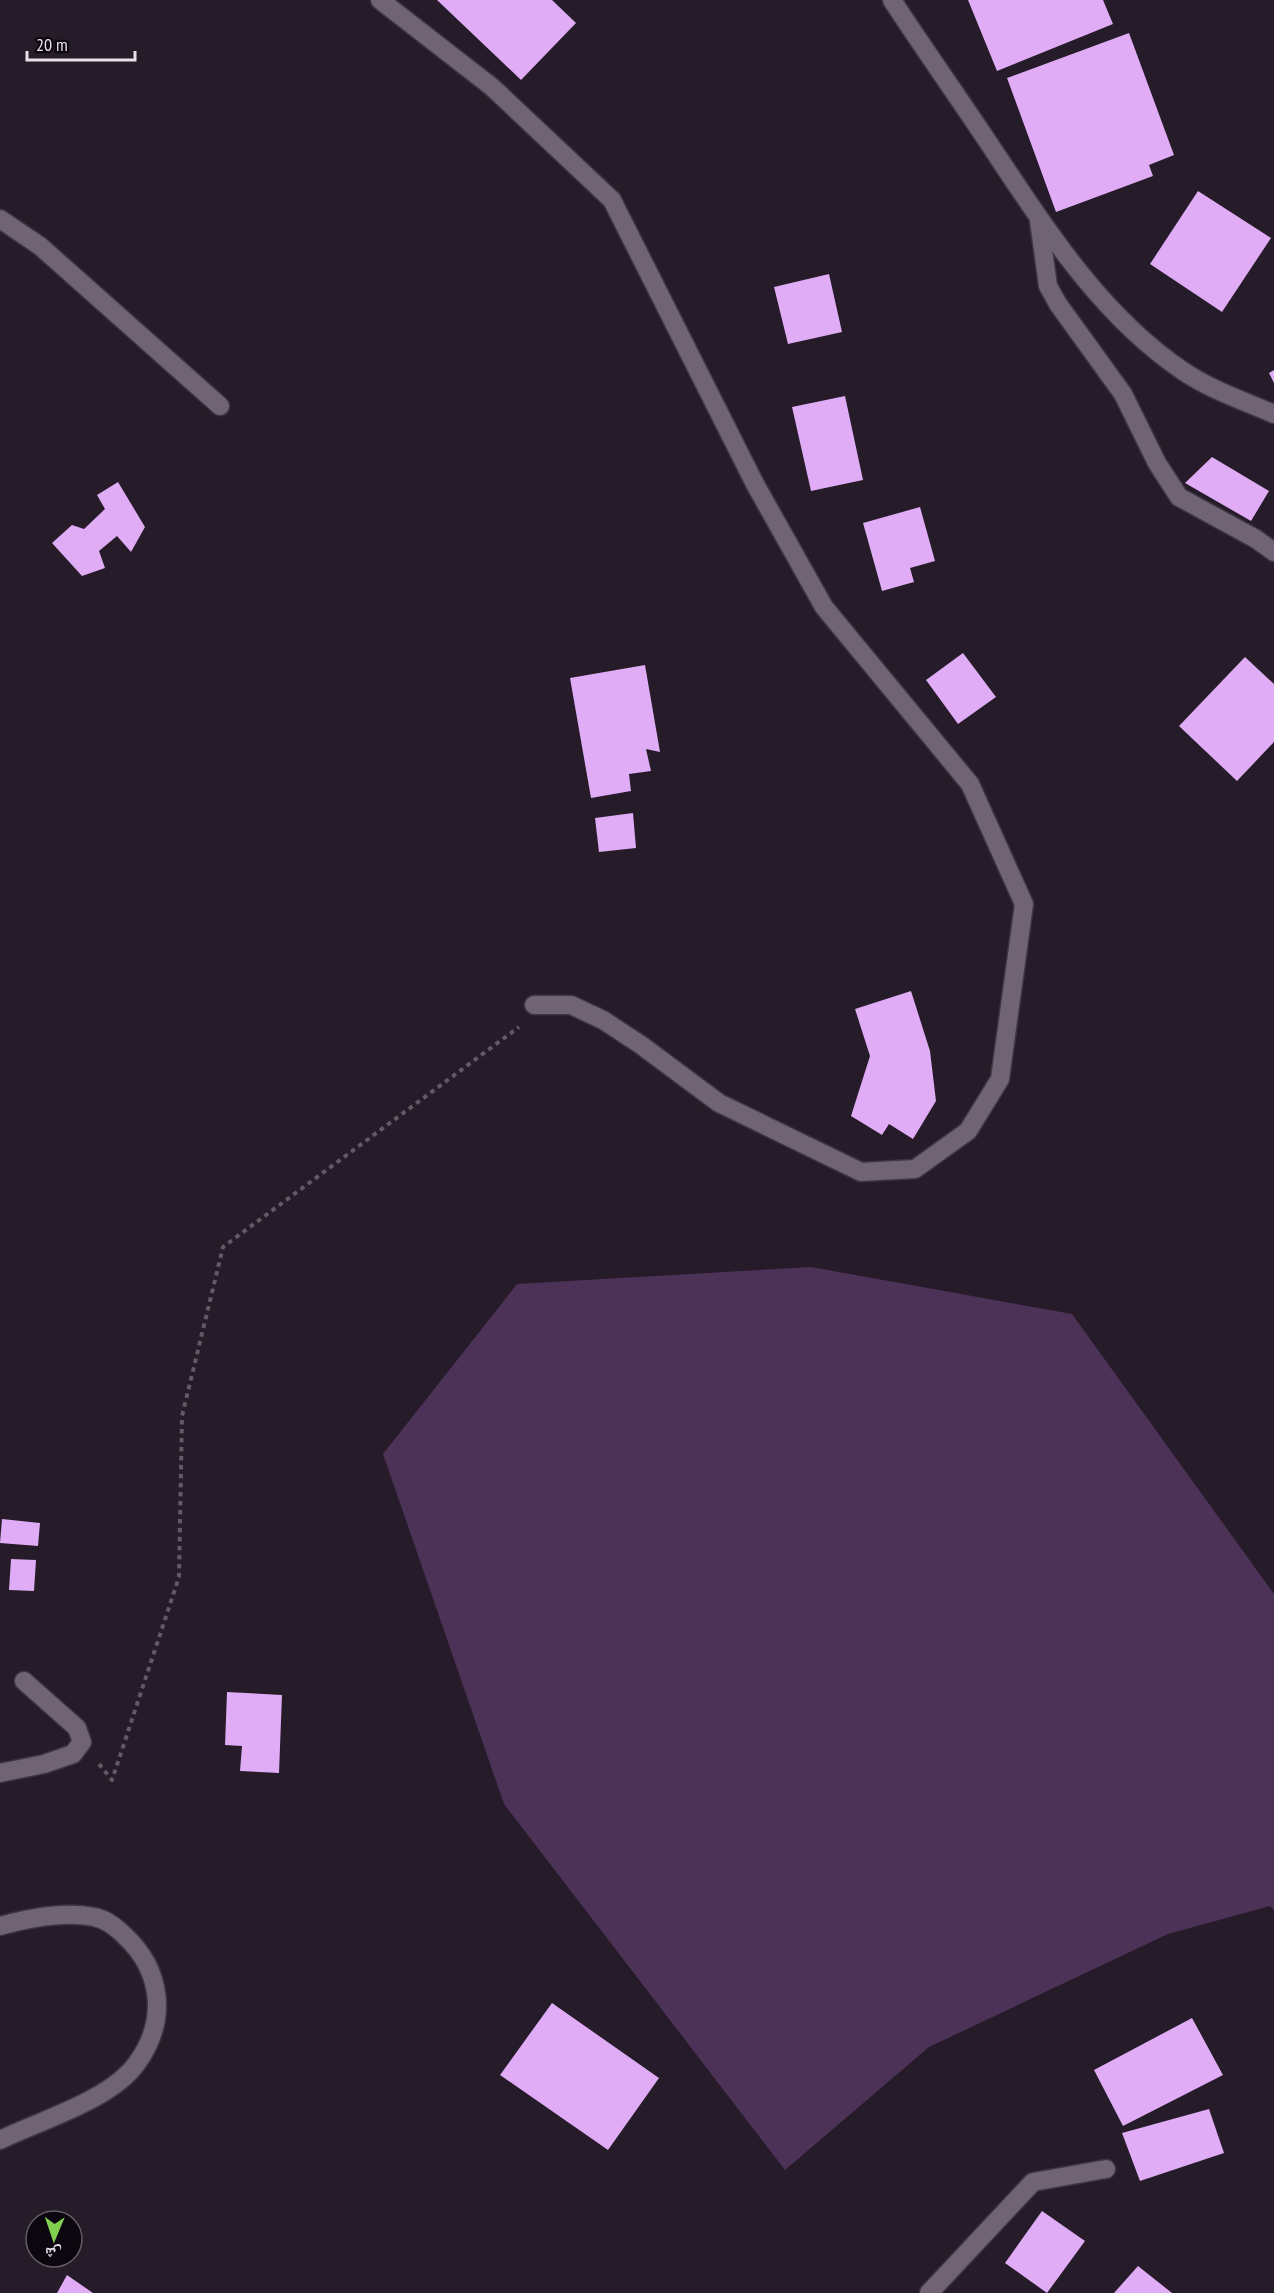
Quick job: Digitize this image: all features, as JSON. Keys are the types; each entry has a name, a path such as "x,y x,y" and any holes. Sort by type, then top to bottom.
{"street":[{"path":"380,0 492,87 612,200 755,484 824,607 970,784 1024,904 1000,1079 968,1131 915,1169 861,1172 719,1103 603,1020 571,1005 541,1005"},
{"path":"892,0 1039,220 1106,304 1156,350 1184,372 1216,390 1274,414"},
{"path":"0,219 40,246 220,406"},
{"path":"1039,220 1048,286 1058,304 1123,394 1157,463 1179,496 1256,539 1274,552"},
{"path":"0,1773 73,1755 81,1742 76,1728 24,1681"},
{"path":"0,1926 18,1921 72,1914 97,1917 116,1927 145,1958 153,1978 157,2000 155,2025 149,2043 137,2063 121,2081 81,2104 0,2140"},
{"path":"929,2293 1033,2182 1106,2169"}],"path":[{"path":"81,1742 112,1780 179,1577 182,1416 223,1247 541,1005"}],"shaded area":[{"path":"811,1267 1072,1314 1274,1594 1274,1910 1270,1906 1168,1934 929,2047 785,2170 504,1804 383,1454 517,1284"}],"building":[{"path":"437,0 552,0 576,23 521,80"},
{"path":"968,0 1103,0 1113,24 997,71"},
{"path":"1129,33 1174,155 1149,165 1153,176 1056,212 1007,78"},
{"path":"1198,191 1271,238 1222,312 1150,264"},
{"path":"829,274 842,332 788,344 774,287"},
{"path":"1274,370 1274,383 1269,373"},
{"path":"845,396 863,480 811,491 792,407"},
{"path":"1212,457 1269,491 1251,521 1185,483"},
{"path":"118,482 145,527 131,552 117,536 99,551 105,568 82,576 52,543 72,525 84,529 105,509 97,495"},
{"path":"920,507 935,561 910,568 914,582 882,591 863,523"},
{"path":"963,653 996,697 958,724 926,680"},
{"path":"1245,657 1274,684 1274,742 1237,781 1179,726"},
{"path":"645,665 660,752 646,749 651,771 629,774 631,791 591,798 570,678"},
{"path":"633,813 636,848 599,852 595,818"},
{"path":"911,991 930,1051 936,1101 913,1139 889,1124 882,1135 851,1116 870,1056 855,1009"},
{"path":"2,1519 40,1523 38,1546 0,1543"},
{"path":"11,1559 36,1560 34,1591 9,1590"},
{"path":"227,1692 282,1695 279,1773 240,1771 242,1746 225,1745"},
{"path":"552,2003 659,2078 608,2150 500,2075"},
{"path":"1192,2018 1223,2075 1123,2126 1094,2070"},
{"path":"1209,2109 1224,2153 1140,2181 1122,2133"},
{"path":"1042,2211 1085,2241 1047,2293 1005,2263"},
{"path":"1138,2266 1172,2293 1114,2293"},
{"path":"67,2275 93,2293 57,2293"}]}
